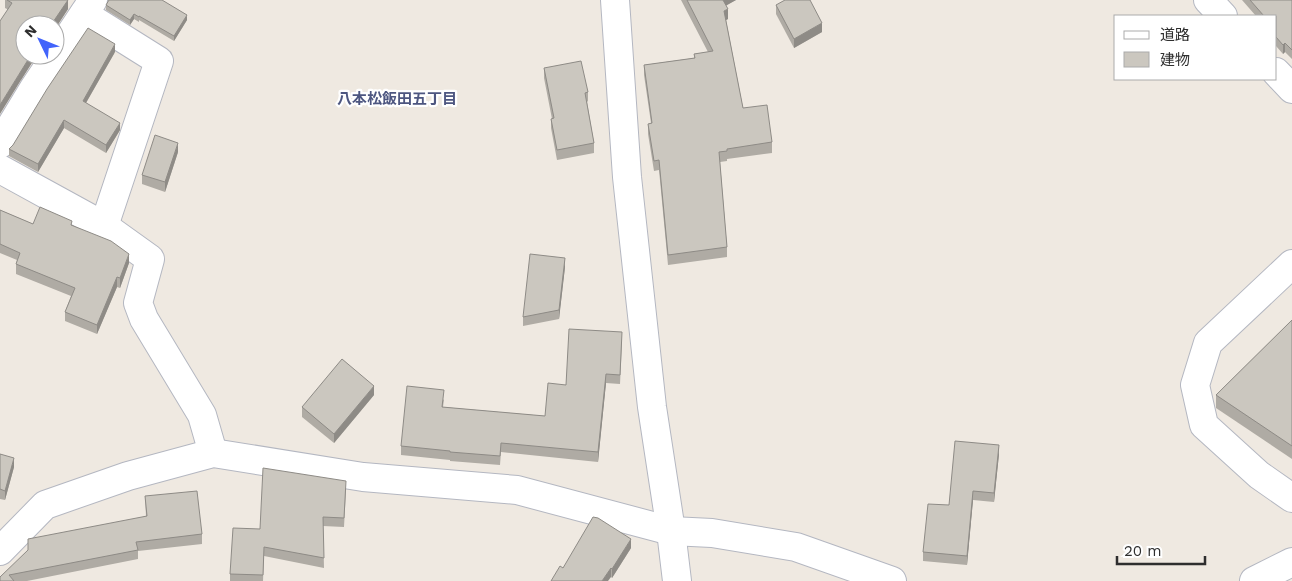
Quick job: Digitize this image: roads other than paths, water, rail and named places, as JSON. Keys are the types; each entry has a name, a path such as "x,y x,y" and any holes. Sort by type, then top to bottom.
{"street":[{"path":"615,0 627,176 652,407 677,581"},
{"path":"1208,0 1222,15"},
{"path":"0,144 34,88 89,7 159,61 104,226"},
{"path":"1277,73 1292,89"},
{"path":"0,169 104,226 150,259 138,303 144,319 202,415 213,453"},
{"path":"1292,264 1208,343 1196,385 1204,426 1259,475 1292,498"},
{"path":"0,551 45,505 128,476 213,453 363,477 518,490 671,531 712,532 796,547 892,581"},
{"path":"1254,581 1292,562"}],"district":[{"name":"八本松飯田五丁目","path":"397,99"}]}
